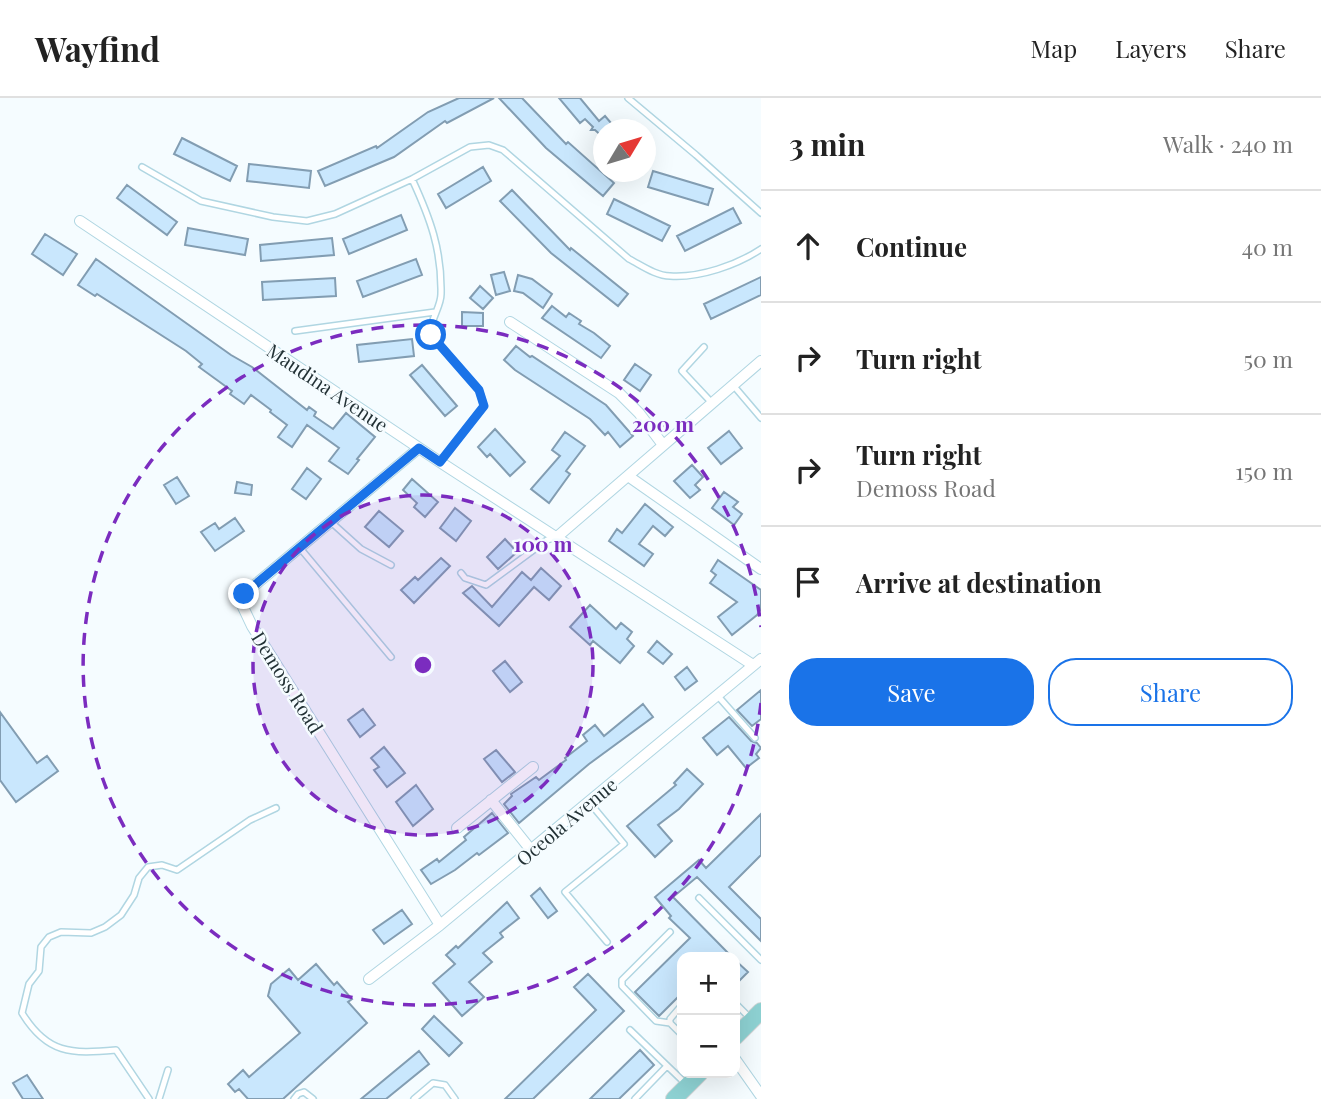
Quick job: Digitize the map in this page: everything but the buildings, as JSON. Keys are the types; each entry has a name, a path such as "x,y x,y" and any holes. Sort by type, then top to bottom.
{"main road":[{"path":"740,1032 757,1016"},
{"path":"674,1099 695,1078"}],"street":[{"name":"Maudina Avenue","path":"80,221 440,462 757,662"},
{"path":"510,322 619,393 663,444"},
{"path":"557,537 761,360"},
{"name":"Demoss Road","path":"419,448 244,594 243,607 252,626 440,925"},
{"path":"628,476 761,569"},
{"name":"Oceola Avenue","path":"369,979 440,925 757,662"},
{"path":"457,828 533,767"},
{"path":"491,800 531,850"},
{"path":"740,1066 761,1096"}],"lane":[{"path":"628,98 761,213"},
{"path":"142,167 201,201 273,217 307,221 335,214 412,179 470,147 489,145 503,150 629,259 652,271 668,277 694,274 749,257 761,248"},
{"path":"412,179 425,207 441,259 442,296 430,327 431,335 479,390 484,406 440,462"},
{"path":"295,331 435,312"},
{"path":"704,347 682,371 712,403"},
{"path":"733,385 761,418"},
{"path":"331,522 361,549 391,565"},
{"path":"461,573 465,578 486,585 547,540 557,537"},
{"path":"300,548 391,657"},
{"path":"717,695 755,738"},
{"path":"589,802 624,844 565,892 607,942"},
{"path":"149,1099 116,1050 85,1053 58,1049 43,1041 32,1029 22,1013 29,984 39,971 41,947 49,937 61,932 91,933 105,927 121,915 134,895 139,878 148,867 162,865 177,870 250,820 276,808"},
{"path":"699,898 761,960"},
{"path":"670,932 622,983 656,1021 670,1023 677,1030"},
{"path":"740,1006 757,1016"},
{"path":"670,1023 677,1010"},
{"path":"630,1030 687,1086"},
{"path":"635,1099 667,1066"},
{"path":"159,1099 168,1070"},
{"path":"414,1099 433,1083 445,1085 456,1099"},
{"path":"294,1099 304,1092 313,1099"}],"route":[{"path":"244,594 419,448 440,462 472,424 484,406 479,390 431,335"}]}
